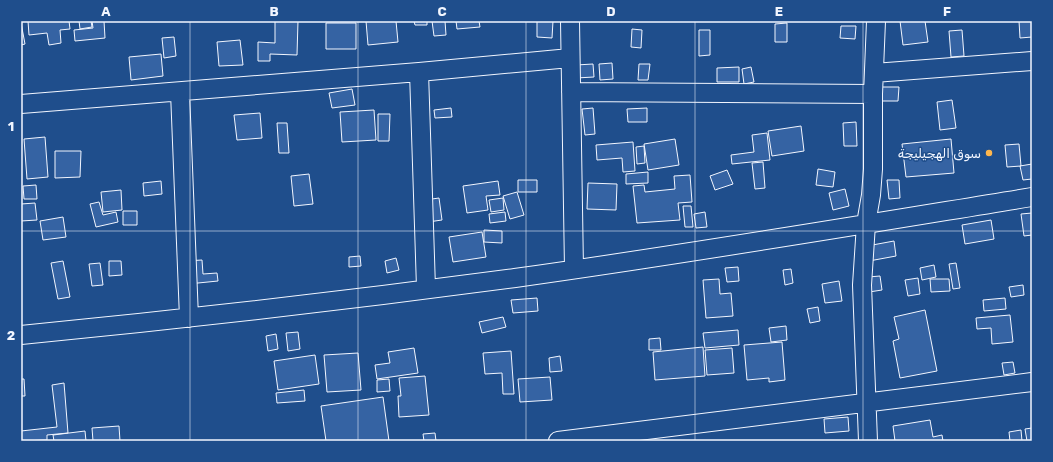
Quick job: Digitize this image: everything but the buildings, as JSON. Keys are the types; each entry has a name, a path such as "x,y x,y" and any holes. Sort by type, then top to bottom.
{"street":[{"path":"570,21 574,269"},
{"path":"868,441 862,285 866,224 871,195 873,169 873,94 876,21"},
{"path":"21,104 419,72 570,58"},
{"path":"874,73 1032,61"},
{"path":"419,72 426,288"},
{"path":"180,92 189,318"},
{"path":"571,92 873,94"},
{"path":"21,335 189,318 574,269 711,249 1032,197"},
{"path":"558,441 1032,382"}],"place":[{"name":"سوق الهجيليجة","path":"989,153"}]}
